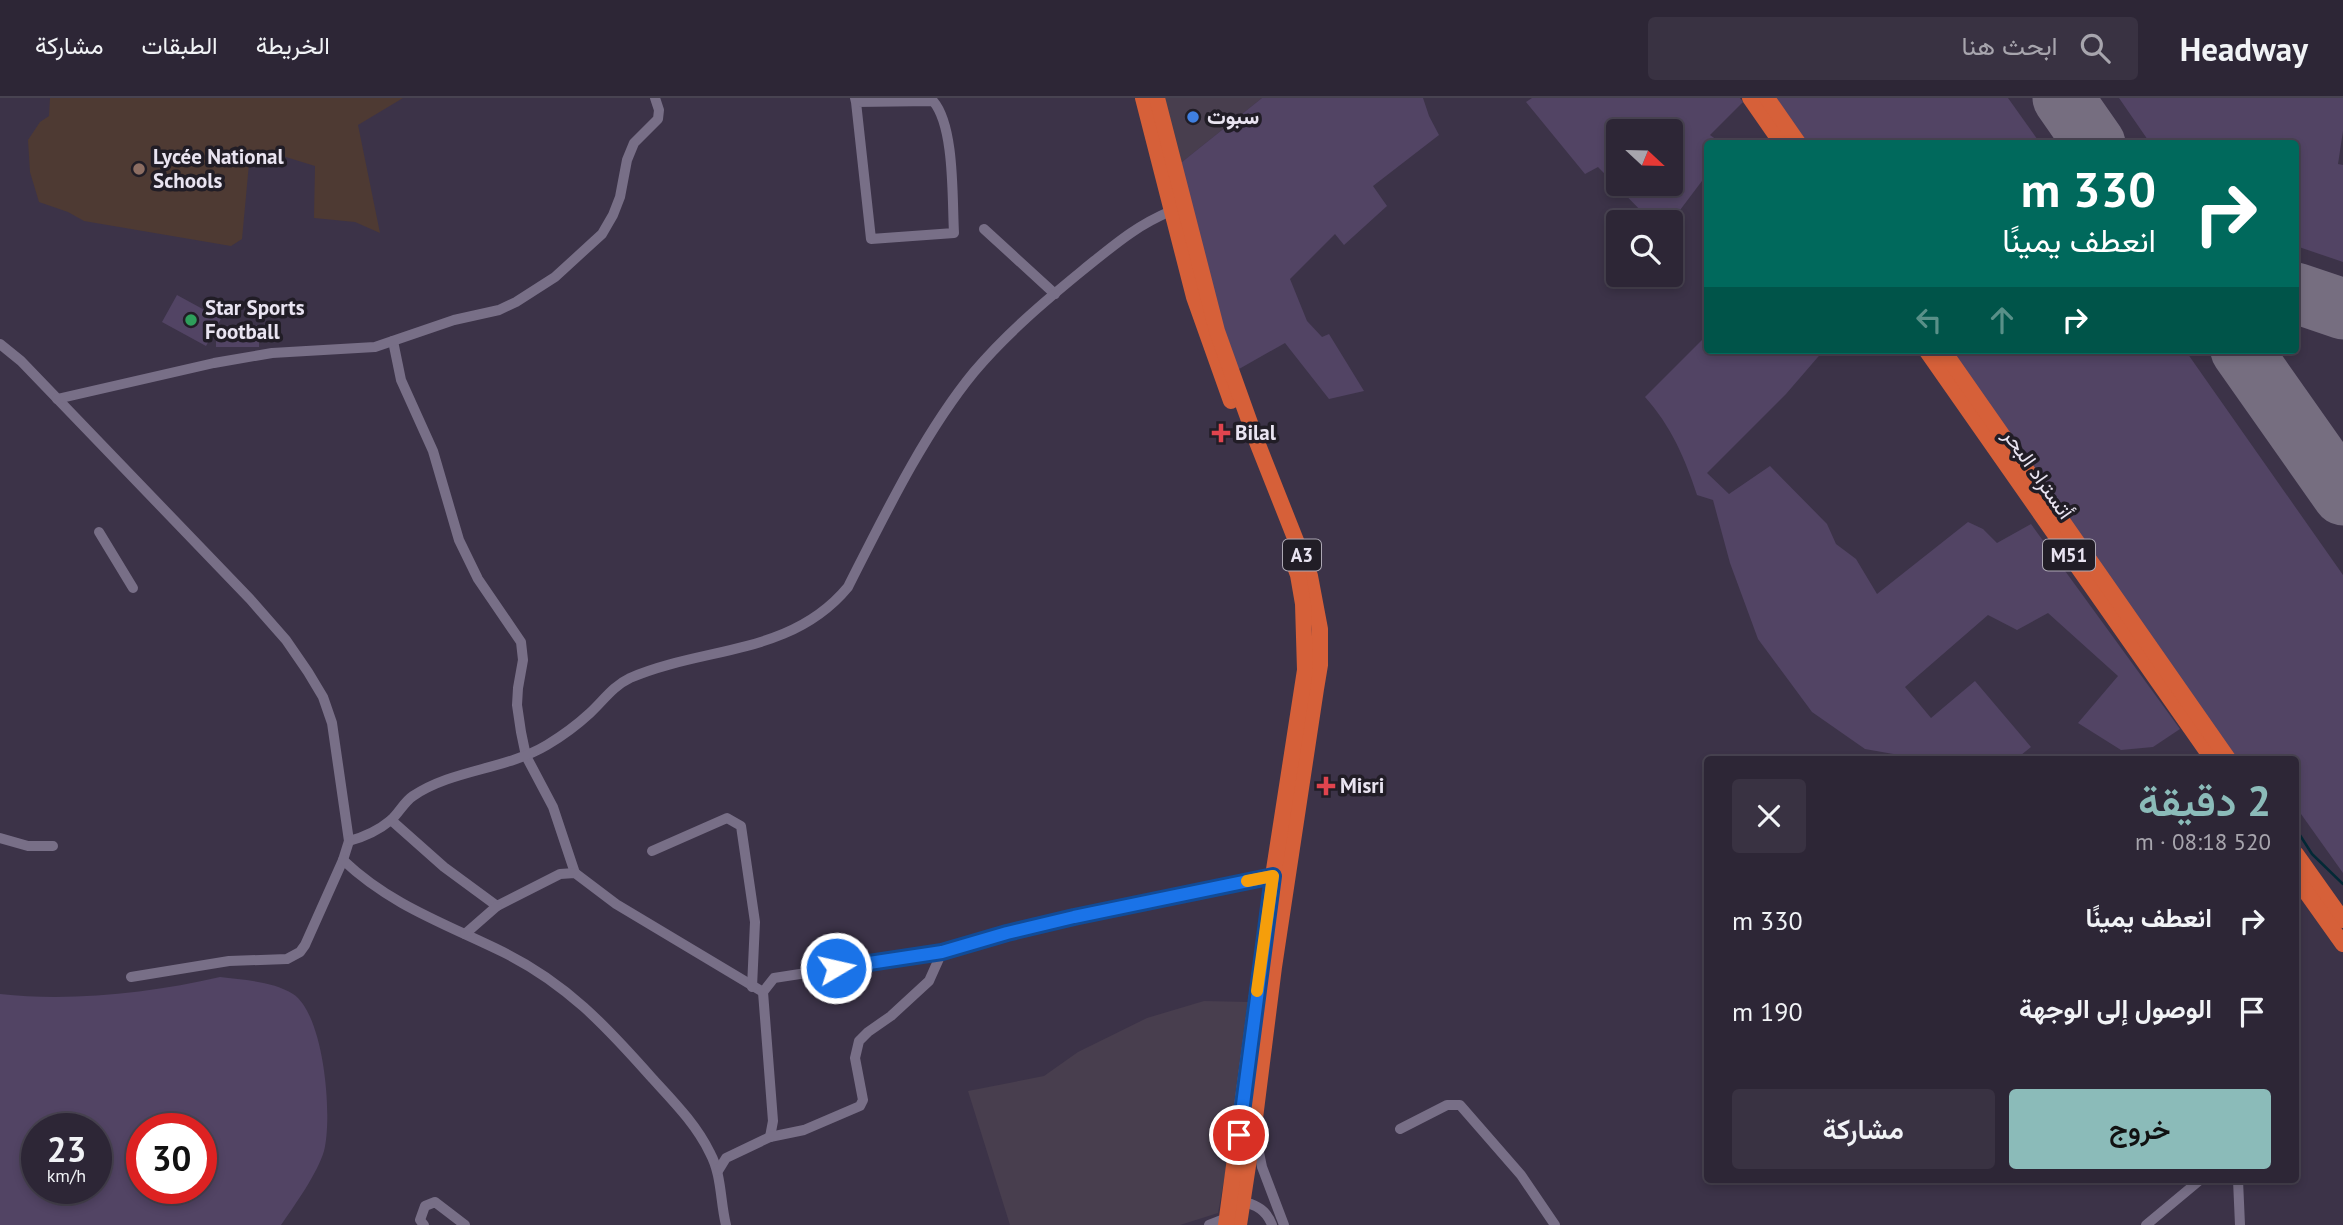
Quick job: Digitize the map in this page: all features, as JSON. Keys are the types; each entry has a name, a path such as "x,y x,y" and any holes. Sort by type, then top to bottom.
{"highway":[{"name":"A3","path":"1143,98 1203,329 1294,562 1301,592 1306,639 1305,670 1273,876 1231,1223"},
{"name":"A3","path":"1157,98 1217,331 1255,438 1310,576 1319,613 1320,664 1274,967 1254,1126 1249,1203 1231,1223"},
{"path":"1750,98 1779,140"},
{"path":"1767,98 1796,140"},
{"name":"أتستراد البحر","path":"1929,354 2210,756"},
{"name":"أتستراد البحر","path":"1946,354 2226,756"},
{"path":"2299,858 2343,920"},
{"path":"2299,882 2343,944"}],"street":[{"path":"57,399 214,363 272,353 375,347 454,320 499,310 536,291 572,263 602,233 620,197 627,160 634,144 658,119 659,110 655,98"},
{"path":"855,100 933,101 939,107 950,152 954,233 871,239 855,100"},
{"path":"349,841 366,836 391,820 410,798 431,786 526,755 569,730 589,714 611,690 626,680 647,671 773,639 818,615 848,587 904,481 950,404 990,354 1055,294 1134,229 1171,211"},
{"path":"984,229 1055,294"},
{"path":"393,341 401,380 433,452 459,540 478,579 521,642 523,660 517,705 526,755 553,807 575,873 616,904 758,989"},
{"path":"0,344 21,361 250,599 286,640 323,698 332,723 349,841 344,860 305,945 294,957 279,960 229,961 131,977"},
{"path":"99,532 132,588"},
{"path":"652,851 727,818 741,826 755,922 758,989 773,1121 770,1137"},
{"path":"391,820 444,867 497,906"},
{"path":"0,838 28,846 53,846"},
{"path":"344,860 379,891 422,915 537,970 580,1002 607,1027 672,1100 711,1153 718,1171 726,1225"},
{"path":"465,934 497,906 560,874 575,873"},
{"path":"758,989 774,978 783,976 942,952 1074,917 1273,876"},
{"path":"718,1171 723,1160 770,1137 804,1130 860,1106 863,1100 855,1058 859,1041 925,985 942,952"},
{"path":"1400,1129 1447,1105 1460,1105 1521,1175 1555,1225"},
{"path":"1254,1126 1262,1167 1284,1225"},
{"path":"711,1153 730,1156"},
{"path":"2146,1225 2196,1183"},
{"path":"2238,1183 2240,1225"},
{"path":"424,1225 420,1220 425,1206 435,1202 466,1225"},
{"path":"1249,1203 1265,1225"},
{"path":"1249,1203 1269,1219 1272,1225"},
{"path":"1209,1225 1231,1223"}],"shaded area":[{"name":"Lycée National Schools","path":"50,98 403,98 358,125 380,233 355,222 314,218 315,166 276,154 250,153 242,239 231,246 84,221 39,202 30,172 28,140 40,122 49,116"},
{"path":"1137,98 1262,98 1172,170"},
{"path":"1262,98 1423,98 1439,135 1373,186 1387,206 1344,245 1335,234 1290,279 1307,321 1322,337 1329,334 1364,391 1329,399 1285,343 1239,369 1215,378 1172,170"},
{"path":"1532,98 1740,98 1743,102 1710,135 1717,140 1704,140 1704,178 1680,210 1640,210 1626,196 1684,196 1684,119 1606,119 1606,175 1598,167 1585,174 1526,102"},
{"path":"1766,98 2008,98 2038,140 1796,140"},
{"path":"2119,98 2343,98 2343,131 2338,164 2343,165 2343,262 2299,247 2299,140 2148,140"},
{"name":"Star Sports Football","path":"177,295 221,319 217,326 259,325 259,347 216,347 216,327 206,346 162,322"},
{"path":"1704,338 1704,354 1821,354 1786,394 1707,473 1729,494 1770,466 1827,524 1836,544 1856,559 1877,594 1968,522 1983,529 1997,543 2031,524 2180,729 2153,747 2121,750 2078,723 2118,676 2048,613 2017,630 1988,615 1905,687 1931,718 1975,681 2031,747 2020,756 1901,756 1865,749 1812,712 1758,639 1730,563 1713,500 1697,495 1676,443 1645,397"},
{"path":"1946,354 2188,354 2343,575 2343,873 2299,811 2299,756 2227,756"},
{"path":"220,977 276,986 293,994 304,1005 319,1043 324,1067 327,1135 316,1169 281,1225 0,1225 0,994 54,997 139,992"},
{"path":"1204,1001 1249,1002 1230,1147 1218,1213 1180,1225 1010,1225 968,1091 1044,1076 1078,1052 1147,1018"}],"waterway":[{"path":"2299,834 2312,854 2343,884"}],"taxiway":[{"path":"2073,98 2099,140"}],"runway":[{"path":"2063,98 2092,140"},
{"path":"2299,294 2343,309"},
{"path":"2244,354 2343,495"}],"slow traffic":[{"path":"1247,881 1273,876 1257,991"}],"place":[{"name":"سبوت","path":"1193,117"},
{"name":"Lycée National Schools","path":"139,169"},
{"name":"Star Sports Football","path":"191,320"},
{"name":"Bilal","path":"1221,433"},
{"name":"Misri","path":"1326,786"}],"route":[{"path":"836,968 942,952 1074,917 1273,876 1239,1135"}]}
